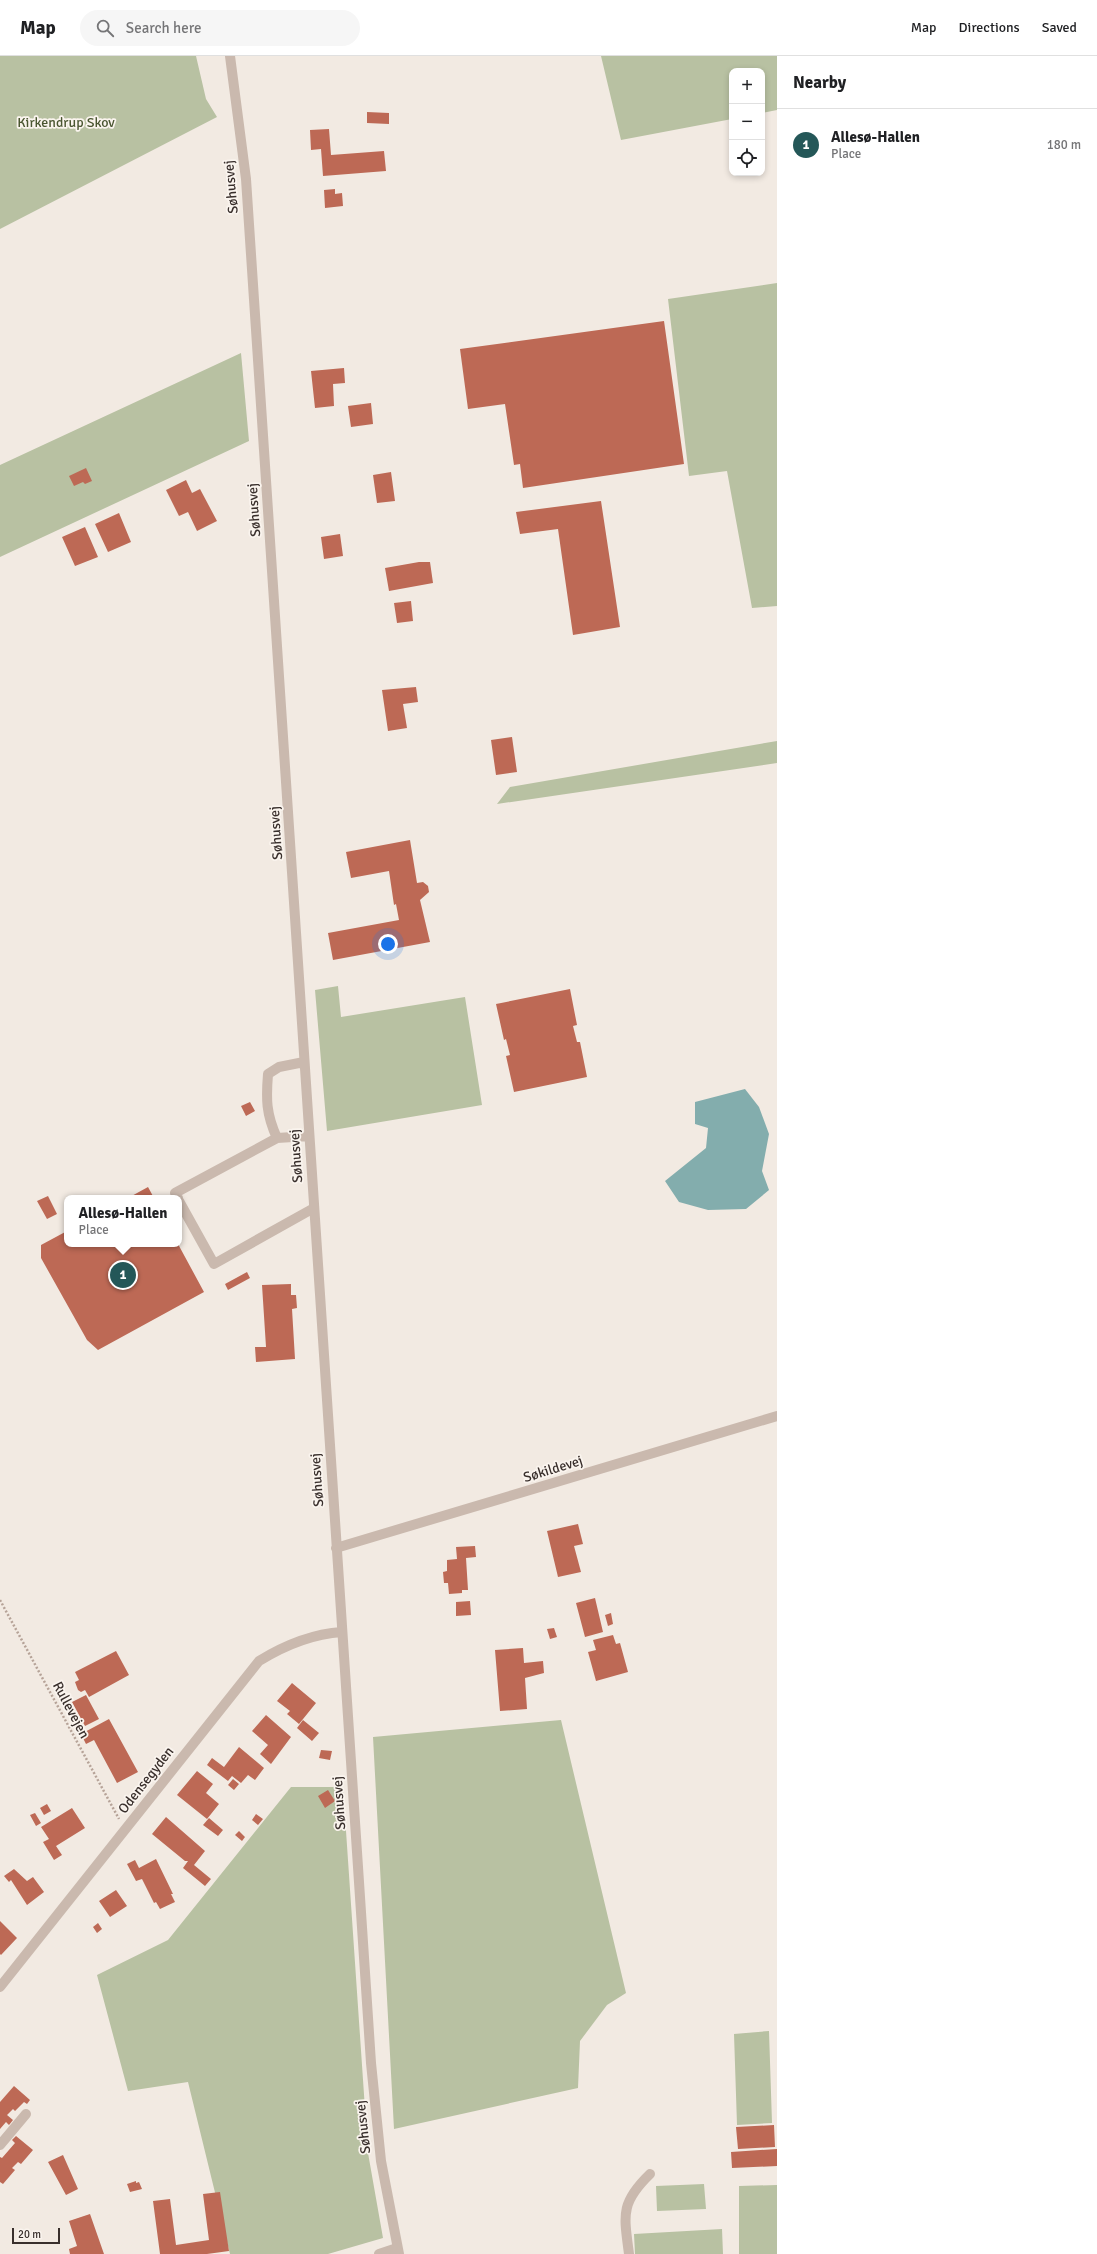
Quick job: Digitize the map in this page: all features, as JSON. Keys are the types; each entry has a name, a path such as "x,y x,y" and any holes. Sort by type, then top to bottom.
{"street":[{"name":"Søhusvej","path":"230,56 246,179 371,2063 381,2161 398,2251"},
{"path":"276,1138 270,1123 266,1104 268,1074 278,1067 304,1062"},
{"path":"176,1195 175,1193 276,1138 309,1136"},
{"path":"182,1206 214,1264 314,1208"},
{"name":"Søkildevej","path":"336,1548 777,1416"},
{"name":"Odensegyden","path":"0,1987 259,1661 281,1648 317,1634 342,1632"},
{"path":"0,2144 26,2114"},
{"path":"629,2254 625,2223 627,2204 638,2186 650,2174"},
{"path":"379,2254 398,2251"}],"path":[{"name":"Rullevejen","path":"0,1600 125,1830"}],"green space":[{"name":"Kirkendrup Skov","path":"0,56 196,56 206,99 217,117 0,229"},
{"path":"601,56 777,56 777,110 765,112 765,68 729,68 729,120 621,140"},
{"path":"777,283 777,606 752,608 727,471 689,476 668,299"},
{"path":"241,353 249,441 0,557 0,465"},
{"path":"777,741 777,763 497,804 510,787"},
{"path":"338,986 341,1017 465,997 482,1105 327,1131 315,990"},
{"path":"561,1720 626,1993 607,2005 580,2041 578,2088 394,2129 373,1737"},
{"path":"291,1787 343,1787 368,2153 383,2238 328,2254 230,2254 188,2082 128,2091 97,1975 168,1940"},
{"path":"769,2031 772,2123 737,2125 734,2034"},
{"path":"704,2184 706,2209 657,2211 656,2186"},
{"path":"777,2185 777,2254 739,2254 739,2186"},
{"path":"722,2229 723,2254 635,2254 634,2234"}],"water":[{"path":"745,1089 759,1107 769,1134 762,1171 769,1190 746,1209 708,1210 679,1202 665,1181 706,1148 708,1128 695,1124 695,1102"}],"building":[{"path":"367,112 389,113 389,124 367,123"},
{"path":"329,129 331,155 384,151 386,171 323,176 321,149 311,150 310,130"},
{"path":"335,189 335,194 342,193 343,206 325,208 324,190"},
{"path":"664,321 684,464 523,488 520,464 514,465 505,404 468,409 460,349"},
{"path":"344,368 345,383 333,384 334,406 315,408 311,371"},
{"path":"371,403 373,424 351,427 348,406"},
{"path":"86,468 92,481 85,484 83,482 74,486 69,476"},
{"path":"391,472 395,501 377,503 373,475"},
{"path":"186,480 192,493 200,489 217,521 197,531 188,512 179,516 166,490"},
{"path":"601,501 620,627 573,635 558,529 520,534 516,512"},
{"path":"119,513 131,542 108,552 95,524"},
{"path":"85,527 98,557 75,566 62,537"},
{"path":"340,534 343,556 324,559 321,537"},
{"path":"419,562 430,562 433,583 389,591 385,568"},
{"path":"411,601 413,621 397,623 394,603"},
{"path":"416,687 418,702 403,704 407,728 388,731 382,690"},
{"path":"512,737 517,772 496,775 491,740"},
{"path":"410,840 417,883 423,882 428,886 429,892 420,900 430,942 333,960 328,933 399,920 396,904 394,905 389,871 351,878 346,852"},
{"path":"570,989 577,1025 573,1026 577,1042 580,1042 587,1077 514,1092 506,1056 510,1055 506,1039 504,1040 496,1004"},
{"path":"250,1102 255,1111 246,1116 241,1106"},
{"path":"148,1187 152,1195 133,1195"},
{"path":"48,1196 57,1214 47,1219 37,1201"},
{"path":"64,1233 64,1247 180,1247 204,1292 98,1350 87,1340 41,1258 41,1245"},
{"path":"247,1272 250,1278 228,1290 225,1284"},
{"path":"291,1284 291,1295 296,1295 297,1308 292,1309 295,1359 256,1362 255,1347 266,1347 262,1285"},
{"path":"578,1524 583,1544 574,1546 581,1572 558,1577 547,1531"},
{"path":"475,1546 476,1557 466,1558 468,1590 462,1590 462,1593 449,1594 448,1583 444,1583 443,1572 447,1571 447,1560 457,1559 456,1547"},
{"path":"595,1598 603,1632 585,1637 576,1603"},
{"path":"470,1601 471,1615 456,1616 456,1602"},
{"path":"611,1613 613,1624 608,1626 605,1615"},
{"path":"554,1628 557,1637 550,1639 547,1629"},
{"path":"613,1635 616,1644 620,1643 628,1672 596,1681 588,1652 596,1650 593,1640"},
{"path":"523,1648 524,1663 543,1661 544,1673 525,1678 527,1709 500,1711 495,1650"},
{"path":"116,1651 129,1675 89,1697 85,1690 81,1692 78,1690 75,1682 79,1680 75,1672"},
{"path":"292,1683 316,1703 299,1724 287,1714 290,1711 277,1701"},
{"path":"86,1695 99,1719 85,1726 72,1702"},
{"path":"266,1715 291,1737 271,1764 260,1754 268,1745 252,1731"},
{"path":"109,1719 138,1772 117,1783 94,1740 86,1744 81,1734"},
{"path":"303,1720 319,1733 312,1741 297,1728"},
{"path":"239,1747 264,1768 255,1780 248,1775 241,1783 232,1776 228,1781 207,1765 212,1758 224,1767"},
{"path":"321,1750 332,1751 330,1760 319,1758"},
{"path":"197,1771 213,1784 206,1793 219,1804 207,1819 177,1795"},
{"path":"233,1779 239,1784 234,1790 228,1785"},
{"path":"328,1790 335,1801 325,1808 318,1796"},
{"path":"47,1804 51,1811 44,1815 40,1808"},
{"path":"72,1808 85,1828 56,1846 62,1855 54,1860 43,1842 49,1839 41,1827"},
{"path":"35,1813 41,1823 36,1826 30,1815"},
{"path":"256,1814 263,1819 258,1825 252,1820"},
{"path":"166,1817 205,1851 194,1865 211,1879 205,1886 183,1868 188,1861 185,1861 152,1834"},
{"path":"209,1818 223,1830 218,1836 203,1825"},
{"path":"239,1831 245,1837 242,1841 235,1835"},
{"path":"156,1859 173,1894 171,1894 175,1902 160,1909 156,1902 154,1903 142,1879 136,1881 127,1864 135,1860 139,1868"},
{"path":"14,1869 27,1881 33,1877 44,1892 27,1905 11,1880 9,1882 4,1876"},
{"path":"116,1890 127,1906 110,1917 99,1901"},
{"path":"0,1921 17,1938 1,1955 0,1954"},
{"path":"98,1923 102,1929 97,1933 93,1927"},
{"path":"14,2086 30,2100 27,2104 24,2102 15,2111 13,2109 7,2115 13,2120 9,2125 6,2122 0,2129 0,2102"},
{"path":"774,2125 775,2147 738,2149 736,2127"},
{"path":"16,2136 33,2150 21,2164 18,2162 12,2168 15,2170 3,2184 0,2182 0,2157 2,2158 15,2143 12,2140"},
{"path":"777,2149 777,2166 732,2168 731,2152"},
{"path":"63,2155 78,2189 66,2195 48,2162"},
{"path":"136,2181 136,2183 139,2182 142,2189 130,2192 127,2184"},
{"path":"220,2192 229,2251 207,2254 160,2254 153,2201 170,2199 176,2245 209,2240 203,2194"},
{"path":"90,2214 104,2254 70,2254 69,2249 77,2246 69,2221"}],"place":[{"name":"Allesø-Hallen","path":"123,1275"}]}
